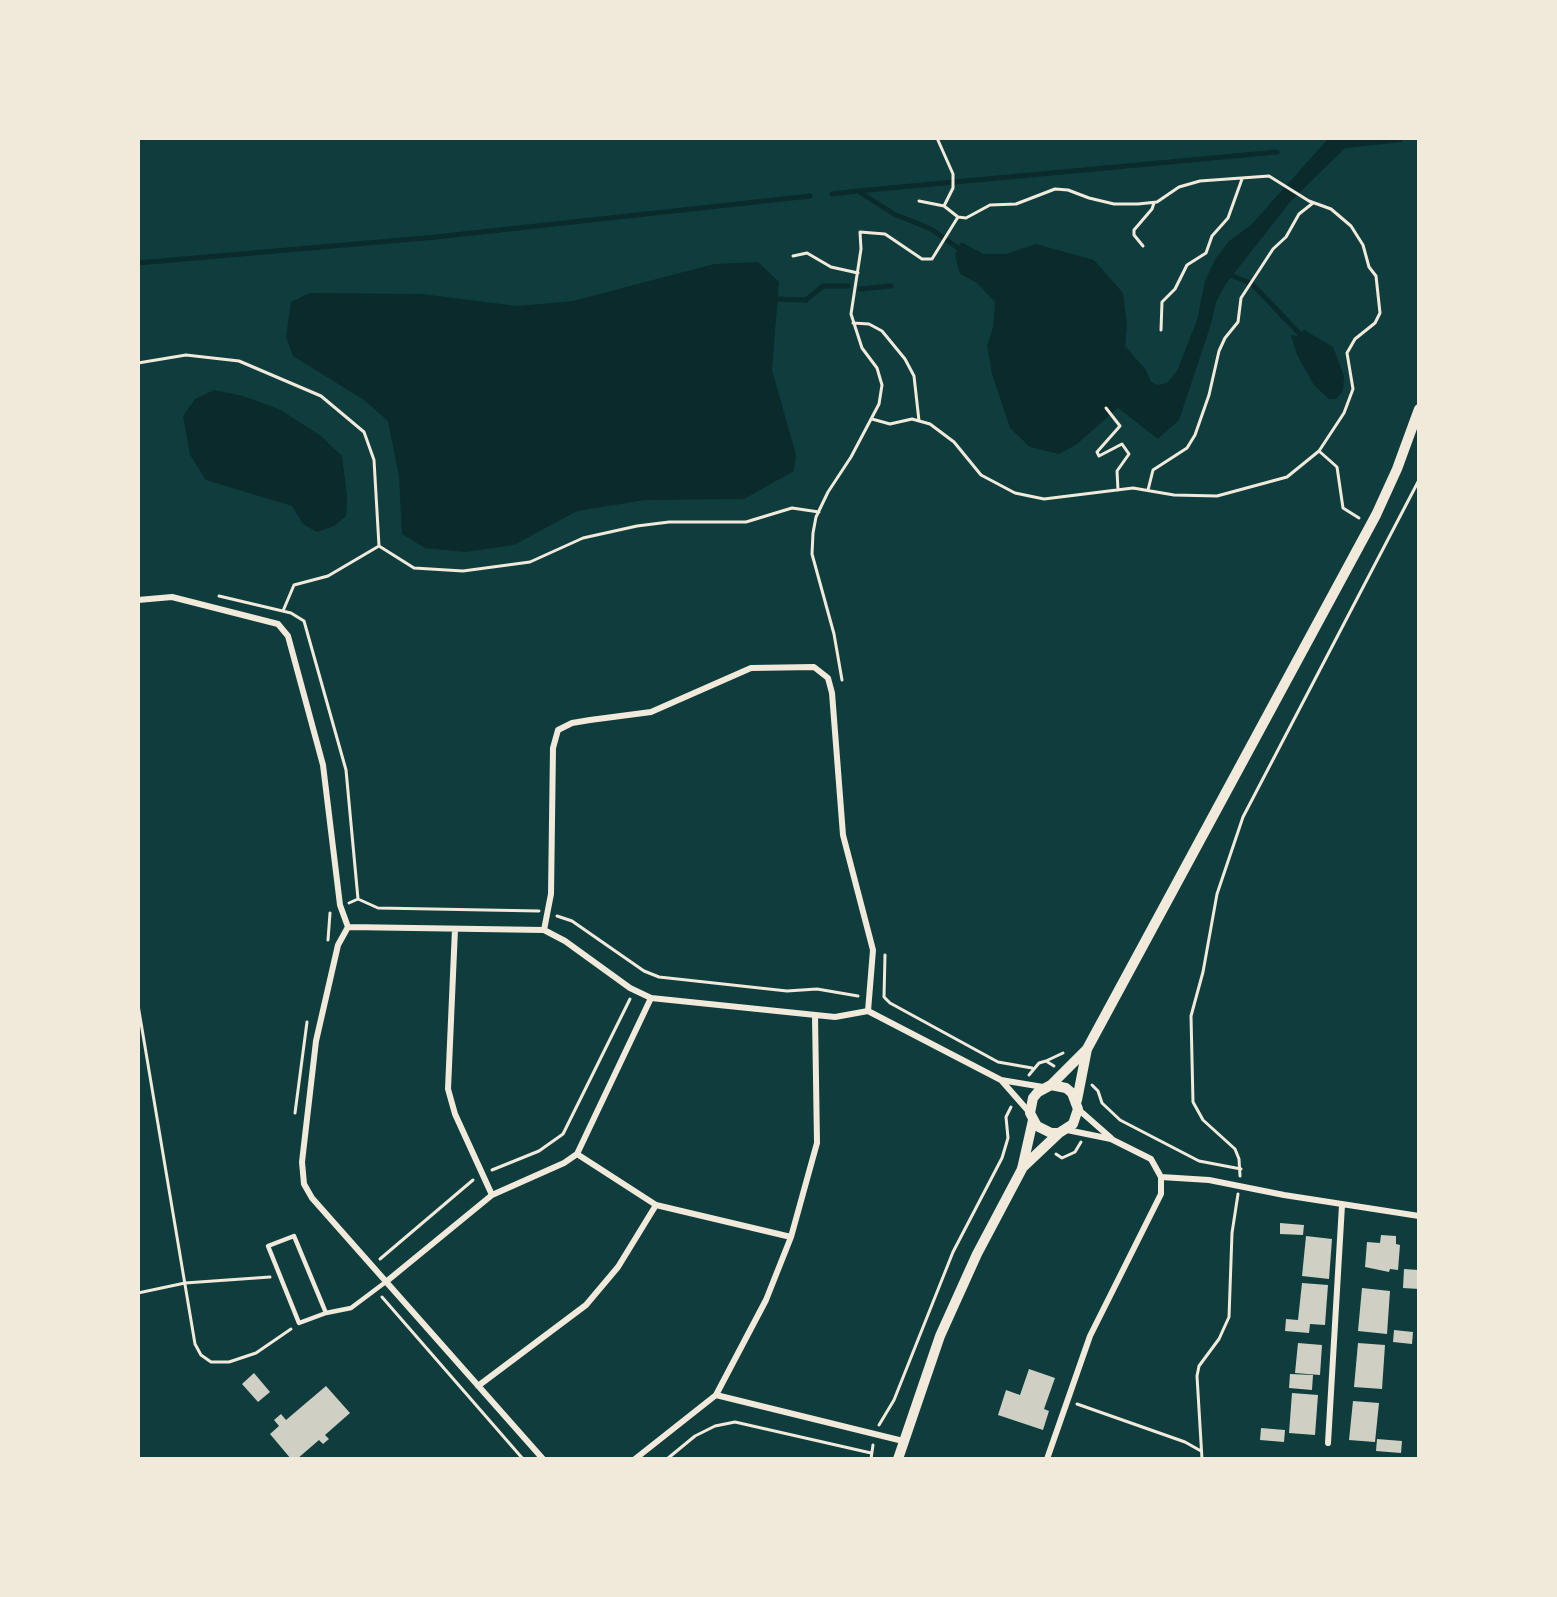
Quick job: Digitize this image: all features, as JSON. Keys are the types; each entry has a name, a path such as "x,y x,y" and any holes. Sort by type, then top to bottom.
{"street":[{"path":"898,1459 940,1336 960,1289 1022,1169 1033,1098 1087,1049 1376,515 1397,469 1419,409"},
{"path":"138,600 172,597 278,624 288,636 323,765 341,908 348,927 338,945 316,1041 302,1162 304,1184 312,1198 543,1459"},
{"path":"544,930 551,894 553,748 558,730 572,723 651,712 751,668 814,667 828,678 832,693 843,834 873,950 868,1011"},
{"path":"348,927 544,930 565,941 635,991 651,998 815,1016 835,1017 868,1011 1001,1080 1066,1088 1078,1105 1111,1139"},
{"path":"455,929 448,1089 455,1114 492,1195"},
{"path":"387,1281 492,1195 564,1163 577,1154 651,998"},
{"path":"636,1459 716,1395 766,1299 791,1237 817,1143 815,1016"},
{"path":"1022,1169 1077,1117 1087,1049"},
{"path":"1001,1080 1043,1131 1063,1131 1111,1139 1151,1159 1161,1177 1161,1194 1100,1314 1047,1459"},
{"path":"577,1154 656,1205 791,1237"},
{"path":"1161,1177 1181,1177 1419,1216"},
{"path":"478,1386 586,1305 618,1268 656,1205"},
{"path":"1328,1443 1342,1205"},
{"path":"716,1395 903,1441"}],"lane":[{"path":"326,1313 294,1236 268,1246 299,1323 326,1313 351,1308 387,1281"}],"path":[{"path":"937,138 953,174 953,188 944,206"},
{"path":"872,419 890,424 912,419 930,424 954,442 981,475 1015,493 1044,499 1133,488 1174,495 1216,496 1287,477 1319,451 1344,412 1353,389 1347,353 1355,339 1375,323 1380,313 1376,276 1369,267 1363,245 1351,226 1331,209 1311,202 1269,176 1200,181 1179,187 1154,202 1114,204 1068,190 1055,189 1016,204 990,205 966,218 958,217 944,206 919,201"},
{"path":"1161,330 1161,302 1175,289 1187,265 1206,253 1212,236 1228,218 1242,179"},
{"path":"1143,246 1134,235 1134,230 1152,209 1154,202"},
{"path":"1148,490 1153,470 1187,448 1195,435 1209,395 1219,351 1225,338 1238,322 1240,298 1273,249 1286,237 1299,214 1311,202"},
{"path":"843,686 834,634 812,554 813,533 819,512 872,419 879,404 882,385 877,368 862,348 851,314 858,273 860,232 885,234 922,259 932,260 939,252 958,217"},
{"path":"793,256 807,253 831,267 858,273"},
{"path":"854,323 869,324 882,331 905,358 914,376 920,421"},
{"path":"138,363 186,355 239,361 321,396 364,432 374,460 379,546"},
{"path":"1106,408 1120,426 1097,452 1099,456 1122,444 1129,454 1117,471 1118,490"},
{"path":"1319,451 1337,466 1344,508 1361,519"},
{"path":"1202,1459 1197,1376 1199,1366 1219,1339 1229,1317 1232,1233 1241,1169 1235,1149 1203,1120 1194,1102 1191,1016 1203,972 1217,894 1242,817 1419,480"},
{"path":"379,546 414,568 463,571 530,562 583,538 637,526 669,522 713,524 746,522 792,508 819,512"},
{"path":"283,611 294,585 328,576 379,546"},
{"path":"326,948 330,914 358,899 378,908 531,910 572,921 644,971 679,981 787,991 817,989 884,997 890,1003 998,1062 1032,1068"},
{"path":"372,1265 473,1180 539,1151 563,1134 644,971"},
{"path":"138,1005 195,1344 201,1355 211,1362 229,1362 256,1353 273,1344 299,1323"},
{"path":"294,1119 304,1035 310,1011"},
{"path":"138,1293 184,1283 281,1276"},
{"path":"376,1289 523,1459"},
{"path":"1068,1402 1185,1442 1201,1451"},
{"path":"667,1459 694,1436 715,1426 735,1422 871,1453"}],"water":[{"path":"1333,138 1402,138 1402,142 1345,148 1290,202 1225,285 1216,302 1211,324 1179,420 1158,439 1118,408 1077,444 1059,454 1030,447 1010,428 992,374 987,346 993,327 995,302 977,283 960,274 955,255 961,242 983,254 1006,254 1036,244 1094,260 1123,293 1127,325 1125,346 1146,370 1151,382 1157,385 1167,383 1177,371 1197,320 1205,281 1216,258 1229,241 1251,225 1327,140"},
{"path":"758,262 779,282 772,370 796,455 794,471 744,499 645,500 577,511 514,545 465,552 425,548 402,534 399,477 388,421 364,400 293,356 286,337 291,302 310,293 422,294 517,306 573,301 714,264"},
{"path":"1304,330 1333,347 1344,376 1343,391 1336,399 1329,399 1314,385 1297,355 1291,335 1297,336"},
{"path":"214,390 243,396 279,409 321,436 342,456 347,496 346,516 334,526 317,532 303,524 292,506 206,480 190,455 183,416 195,399"}],"building":[{"path":"1280,1223 1304,1225 1303,1235 1280,1234"},
{"path":"1381,1235 1396,1236 1396,1244 1400,1245 1398,1270 1390,1269 1389,1272 1365,1267 1367,1242 1380,1243"},
{"path":"1306,1236 1332,1239 1329,1279 1302,1276"},
{"path":"1404,1269 1419,1270 1419,1289 1403,1288"},
{"path":"1302,1283 1328,1285 1325,1325 1310,1324 1309,1333 1285,1331 1286,1319 1298,1320"},
{"path":"1362,1288 1390,1291 1387,1334 1358,1331"},
{"path":"1394,1330 1413,1332 1412,1344 1393,1342"},
{"path":"1298,1343 1322,1345 1320,1375 1295,1373"},
{"path":"1358,1343 1385,1345 1382,1389 1354,1387"},
{"path":"1029,1369 1055,1378 1044,1409 1049,1411 1043,1430 998,1415 1006,1390 1020,1395"},
{"path":"254,1373 270,1392 258,1402 242,1384"},
{"path":"1290,1374 1313,1375 1312,1390 1289,1388"},
{"path":"326,1386 350,1413 325,1435 329,1439 323,1444 319,1440 297,1459 291,1459 270,1434 279,1426 274,1420 281,1414 286,1420"},
{"path":"1292,1393 1318,1395 1315,1435 1289,1433"},
{"path":"1353,1401 1379,1403 1375,1442 1349,1440"},
{"path":"1261,1428 1285,1430 1284,1442 1260,1440"},
{"path":"1377,1439 1402,1441 1401,1453 1376,1451"}],"waterway":[{"path":"858,191 1277,152"},
{"path":"832,194 858,191 894,214 931,229 962,251"},
{"path":"138,263 436,237 810,196"},
{"path":"1228,274 1252,284 1299,333"},
{"path":"778,299 806,300 823,286 848,286"},
{"path":"860,289 891,286"}]}
